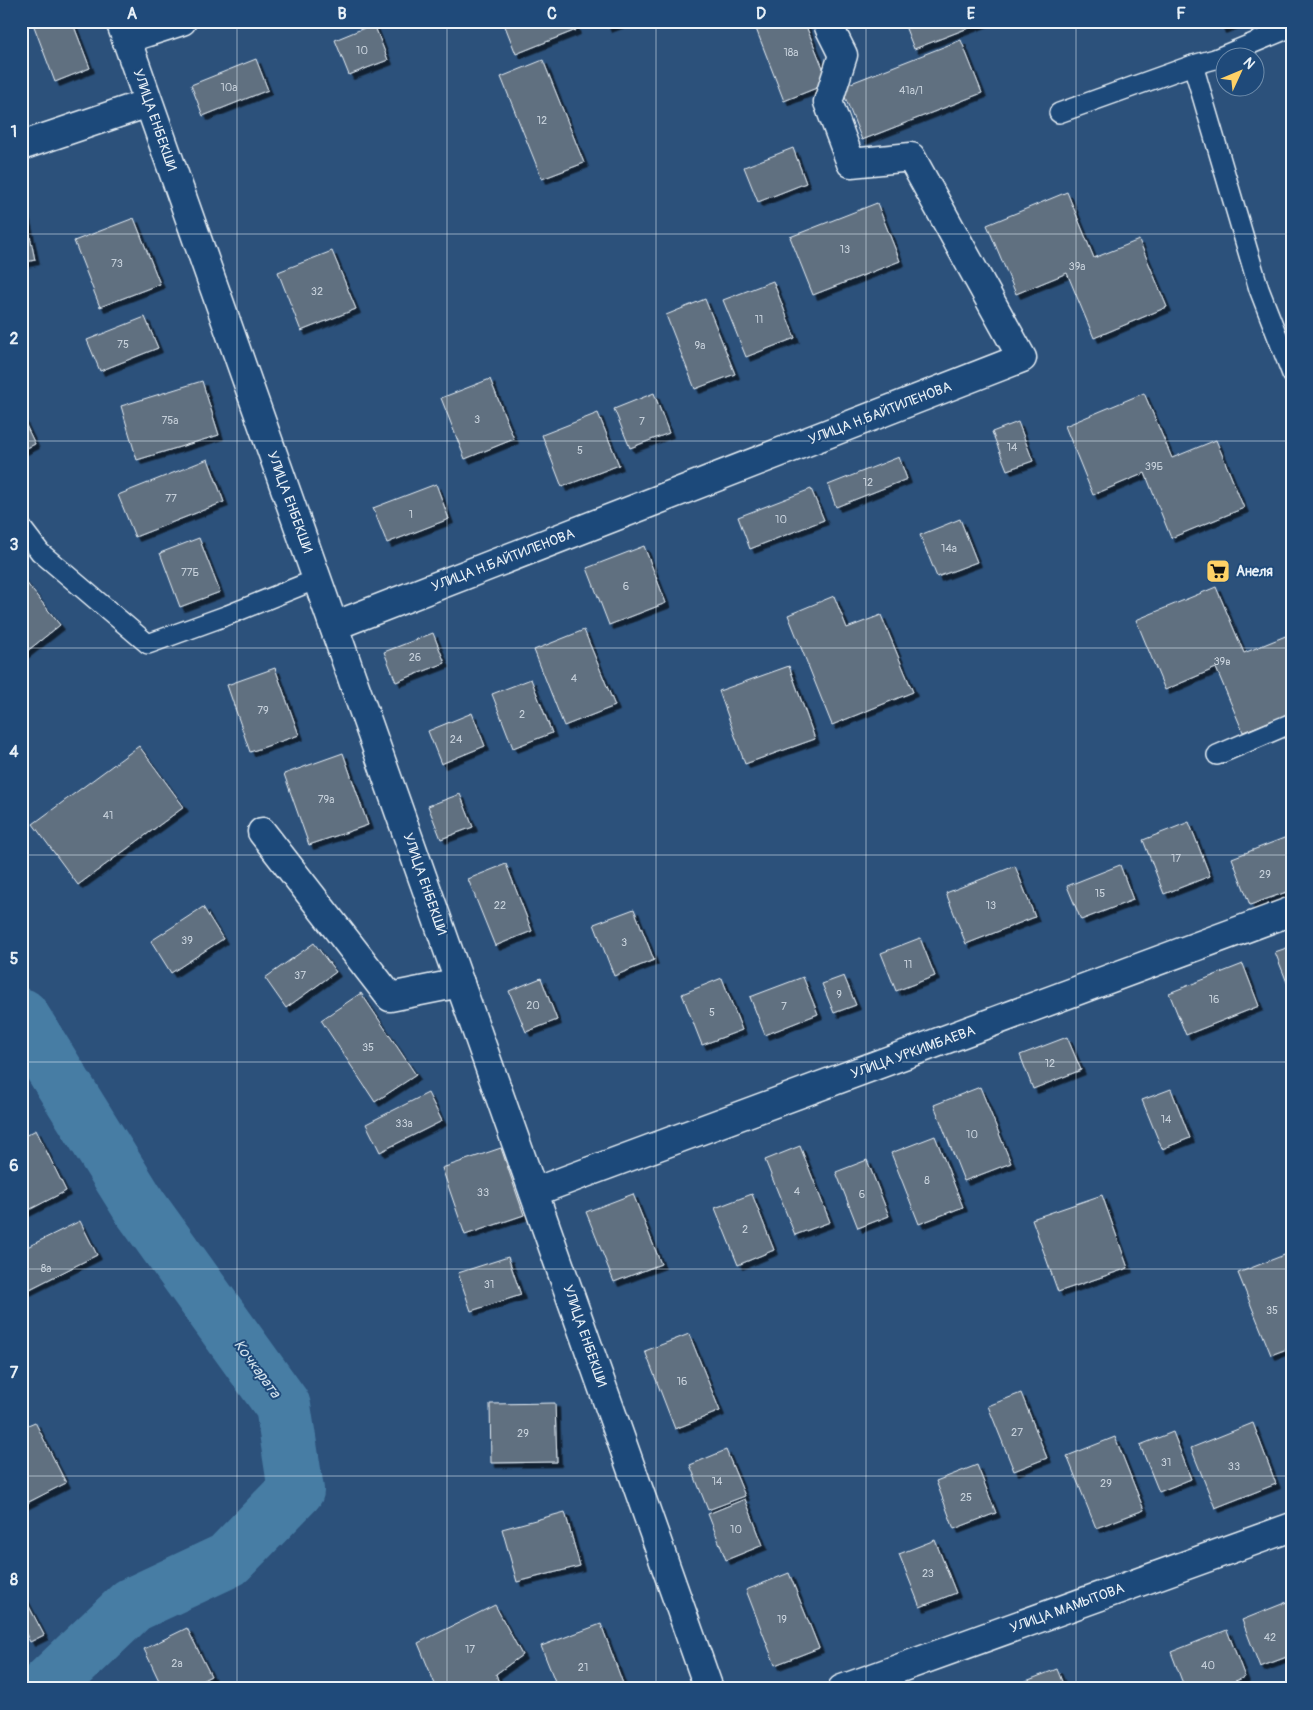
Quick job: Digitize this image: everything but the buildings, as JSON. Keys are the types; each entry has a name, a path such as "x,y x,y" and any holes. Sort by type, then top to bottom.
{"street":[{"path":"123,30 182,21"},
{"name":"УЛИЦА Н.БАЙТИЛЕНОВА","path":"334,626 1022,358 911,157 851,163 828,102 843,55 828,24"},
{"name":"УЛИЦА ЕНБЕКШИ","path":"123,30 709,1689"},
{"path":"21,146 148,102"},
{"path":"262,832 390,996 460,983"},
{"name":"УЛИЦА УРКИМБАЕВА","path":"534,1192 1292,911"},
{"name":"УЛИЦА МАМЫТОВА","path":"842,1689 1292,1527"}],"lane":[{"path":"1059,113 1193,65 1215,59 1292,27"},
{"path":"1193,65 1259,289 1292,374"},
{"path":"21,527 40,552 148,644 228,615 317,579"},
{"path":"1217,754 1292,723"}],"waterway":[{"name":"Кочкарата","path":"21,1016 140,1207 283,1406 296,1490 228,1560 132,1605 44,1689"}],"place":[{"name":"Анеля","path":"1218,571"}]}
